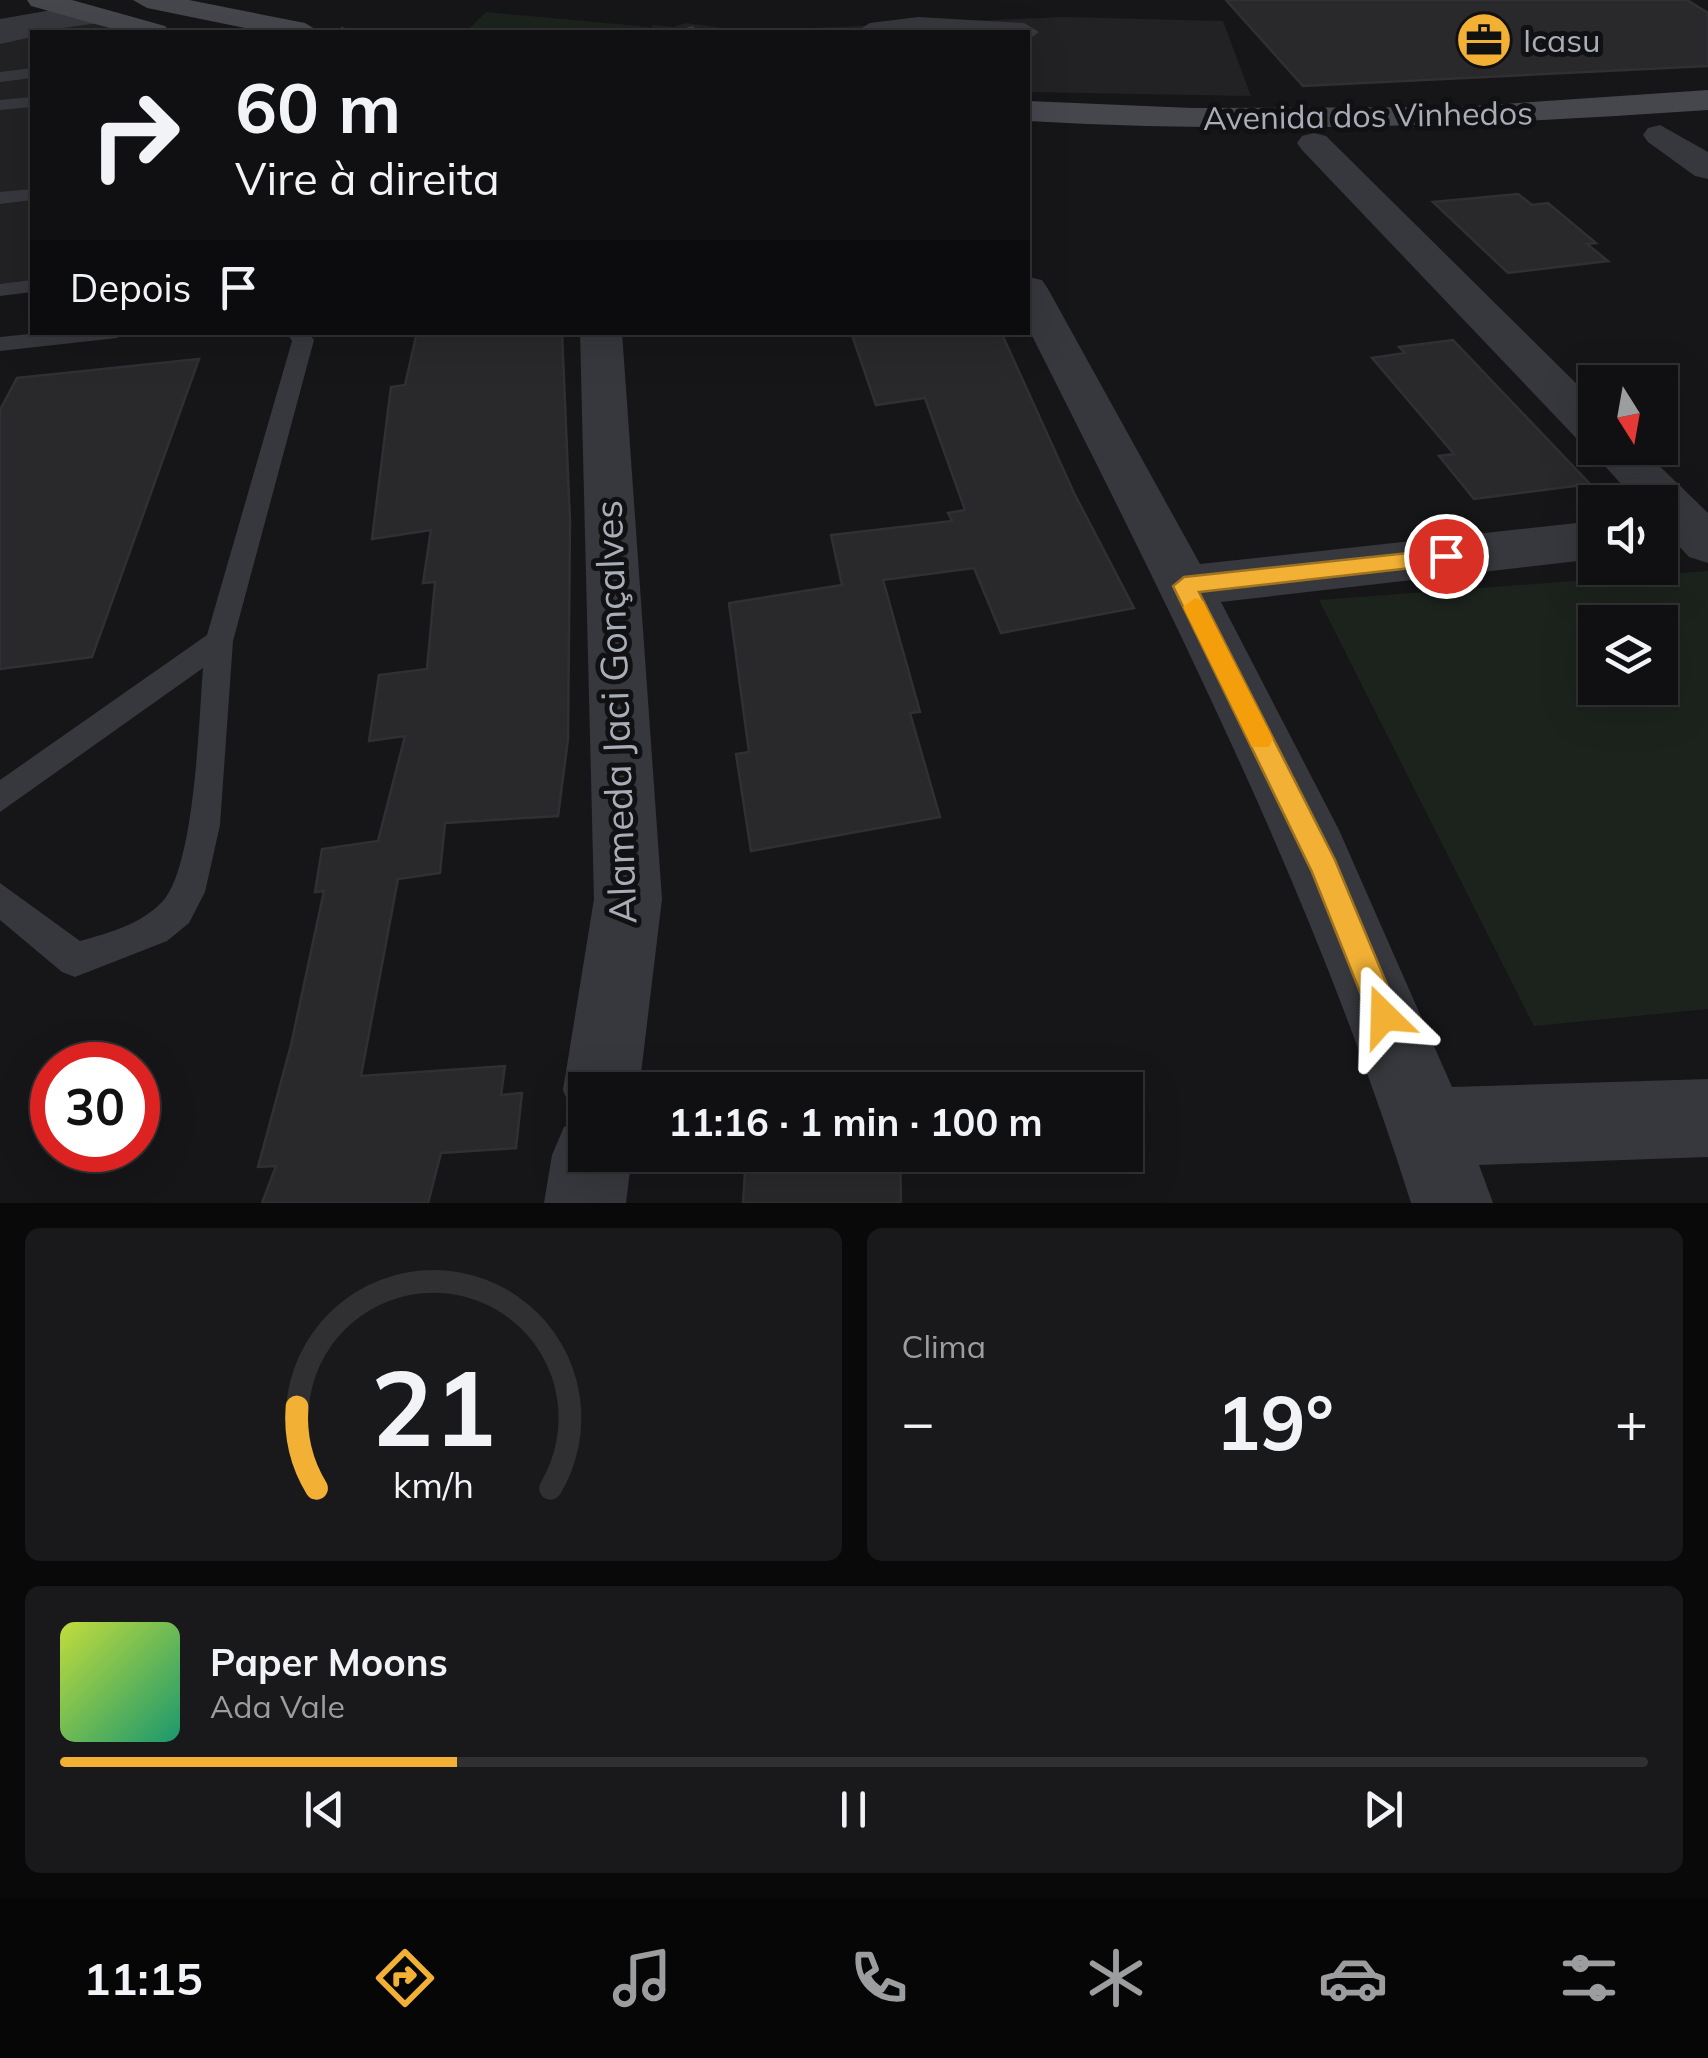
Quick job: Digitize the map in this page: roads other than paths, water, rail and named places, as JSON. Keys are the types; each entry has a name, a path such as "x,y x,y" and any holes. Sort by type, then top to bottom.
{"main road":[{"path":"40,0 146,30"},
{"path":"148,0 296,30"},
{"name":"Avenida dos Vinhedos","path":"1030,112 1192,118 1459,117 1708,100"},
{"name":"Avenida dos Vinhedos","path":"1030,136 1314,143 1708,132"}],"street":[{"path":"0,28 91,17"},
{"path":"886,30 918,26 985,30"},
{"path":"1660,135 1708,168"},
{"path":"1314,143 1578,412"},
{"path":"1030,293 1184,586 1325,869 1429,1127 1452,1203"},
{"name":"Alameda Jaci Gonçalves","path":"601,335 628,898 604,1072"},
{"path":"1627,465 1687,535"},
{"path":"1184,586 1578,542"},
{"path":"1429,1127 1708,1118"},
{"path":"585,1203 590,1172"}],"lane":[{"path":"46,30 91,17"},
{"path":"0,40 30,34"},
{"path":"2,83 30,74"},
{"path":"2,83 30,86"},
{"path":"0,105 30,102"},
{"path":"0,198 30,195"},
{"path":"0,290 30,286"},
{"path":"0,344 88,335"},
{"path":"0,899 74,960 126,946 179,910 198,864 220,641 303,340 299,335"},
{"path":"0,798 220,641"}],"place":[{"name":"Icasu","path":"1484,40"}]}
